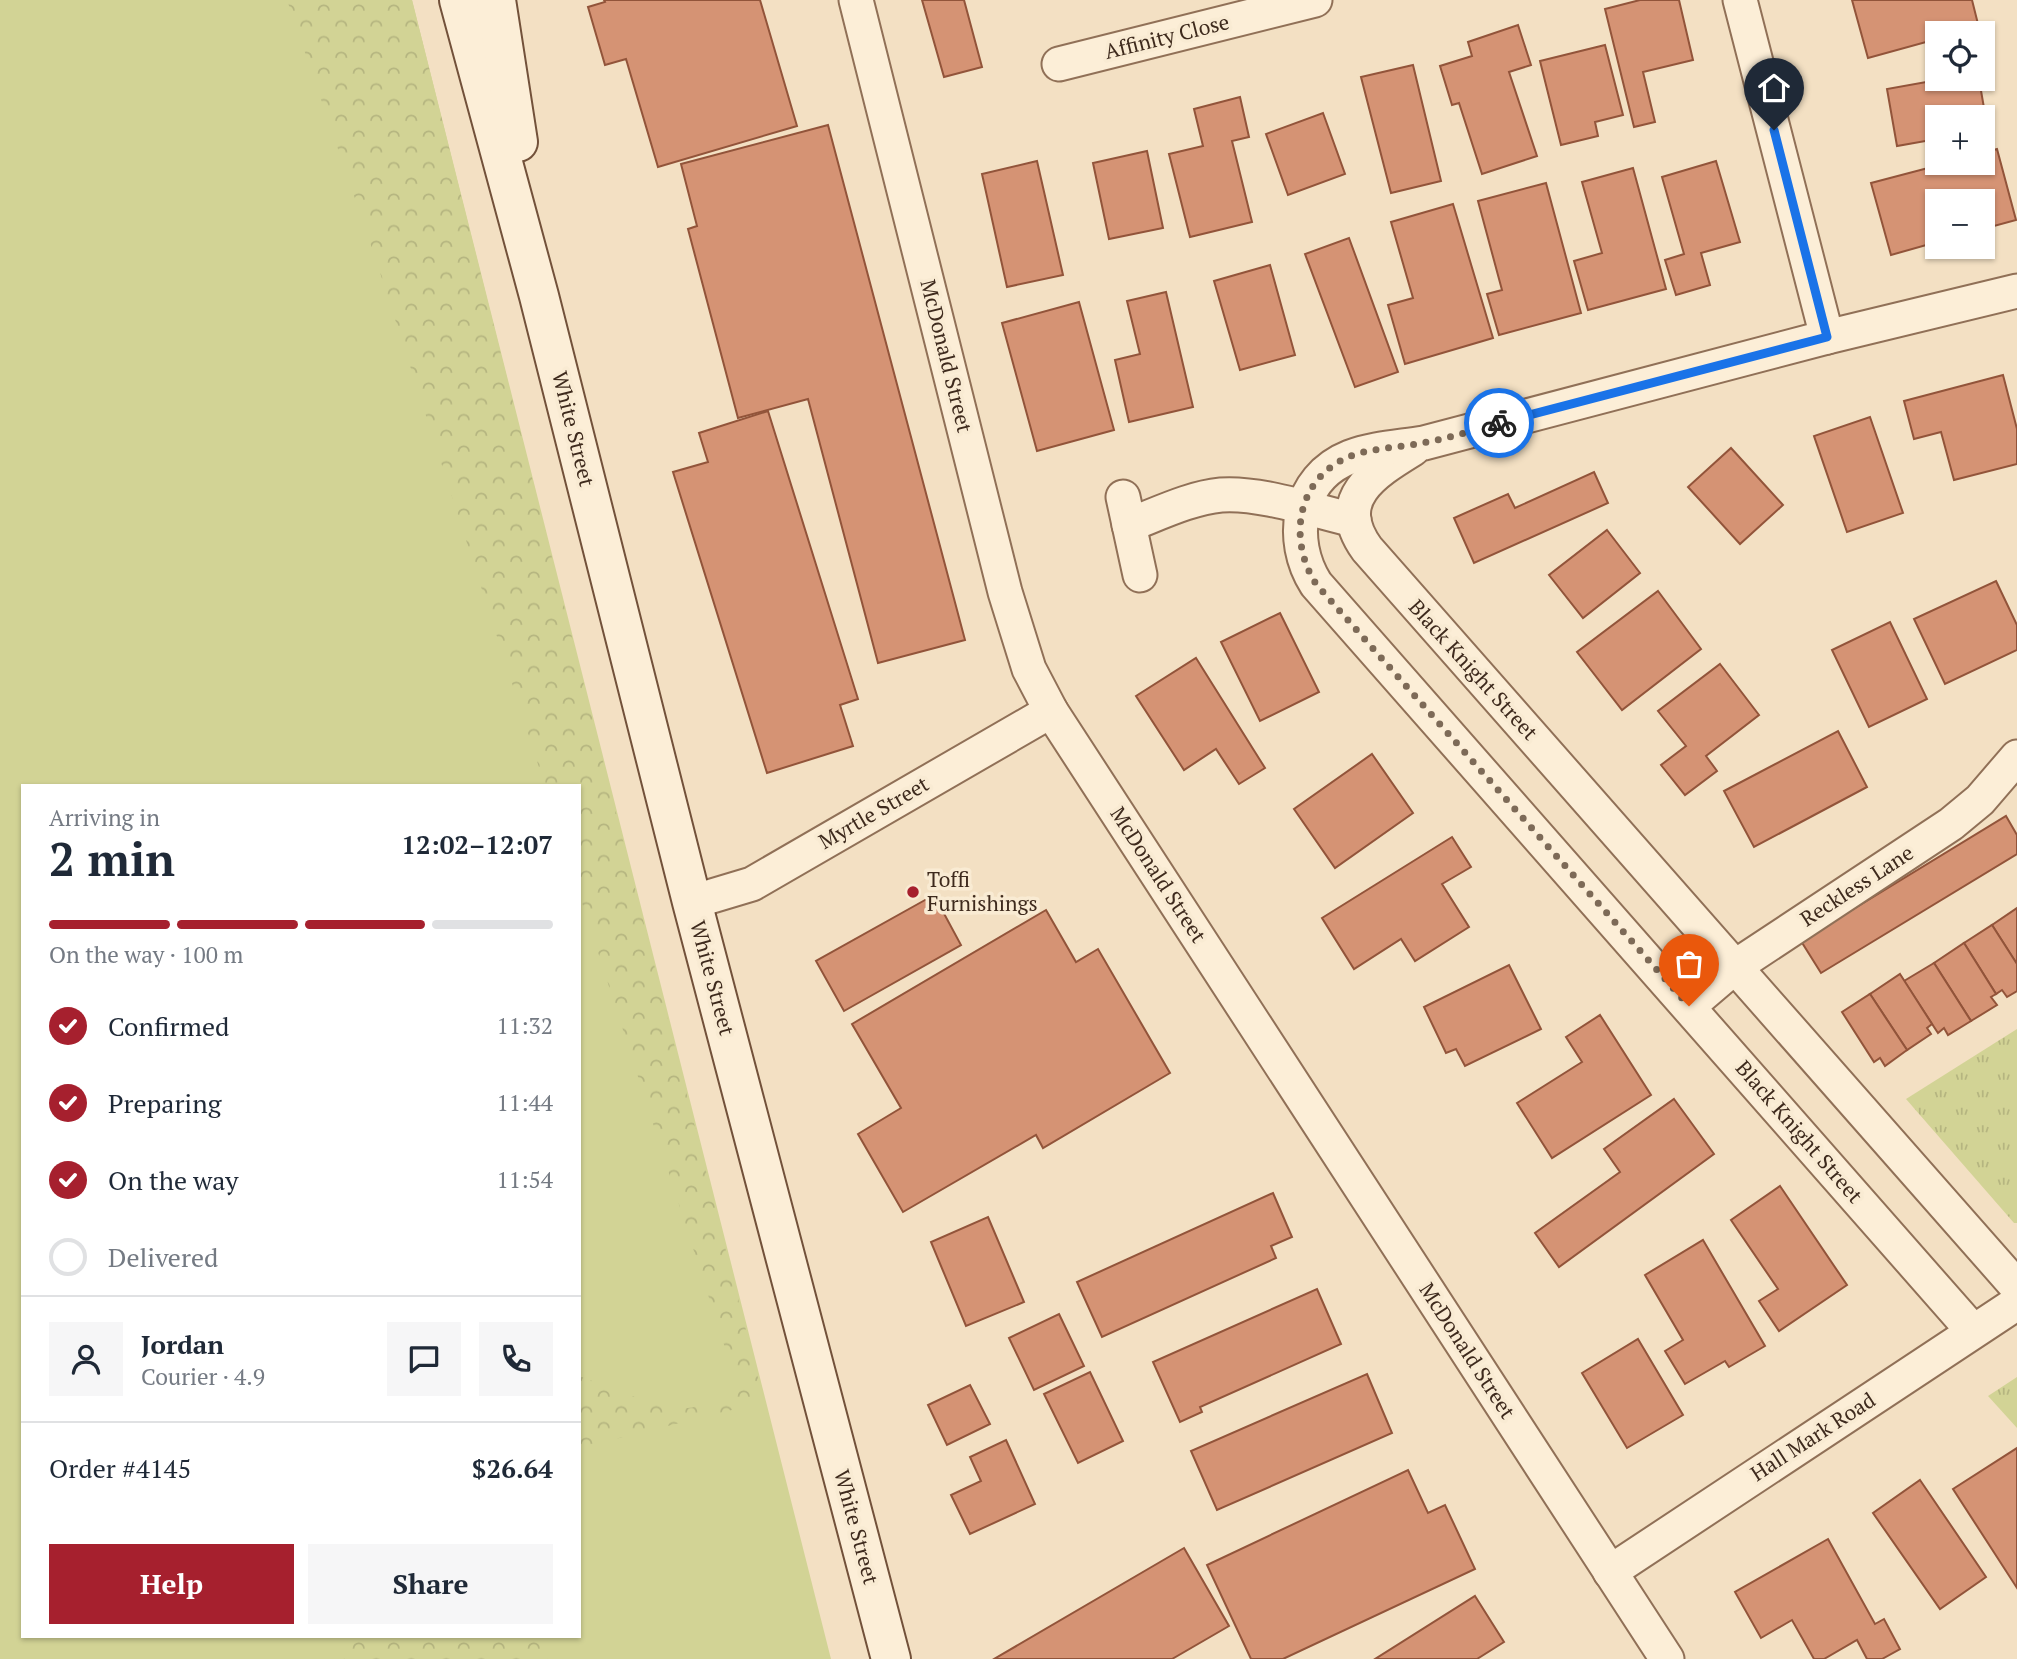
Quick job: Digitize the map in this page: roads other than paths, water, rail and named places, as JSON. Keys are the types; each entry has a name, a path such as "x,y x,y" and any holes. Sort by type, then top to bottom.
{"main road":[{"name":"White Street","path":"459,0 539,296 692,902 891,1659"},
{"name":"White Street","path":"496,0 539,296"}],"street":[{"name":"McDonald Street","path":"856,0 1005,592 1029,669 1051,711 1667,1659"},
{"name":"Affinity Close","path":"1059,64 1315,0"},
{"path":"1740,0 1827,337"},
{"name":"Black Knight Street","path":"1973,1331 1316,584 1306,566 1301,549 1300,530 1304,501 1317,480 1347,458 1362,453 1424,443 1827,337 2017,291"},
{"name":"Black Knight Street","path":"1424,443 1379,470 1364,484 1357,498 1354,520 1361,541 2017,1287"},
{"path":"1140,575 1126,511 1222,495 1263,498 1354,520"},
{"name":"Myrtle Street","path":"692,902 752,884 1051,711"},
{"name":"Reckless Lane","path":"1689,1006 1735,966 1951,824 1980,800 2017,757"},
{"name":"Hall Mark Road","path":"1610,1572 2017,1303"}],"place":[{"name":"Toffi Furnishings","path":"913,892"}]}
